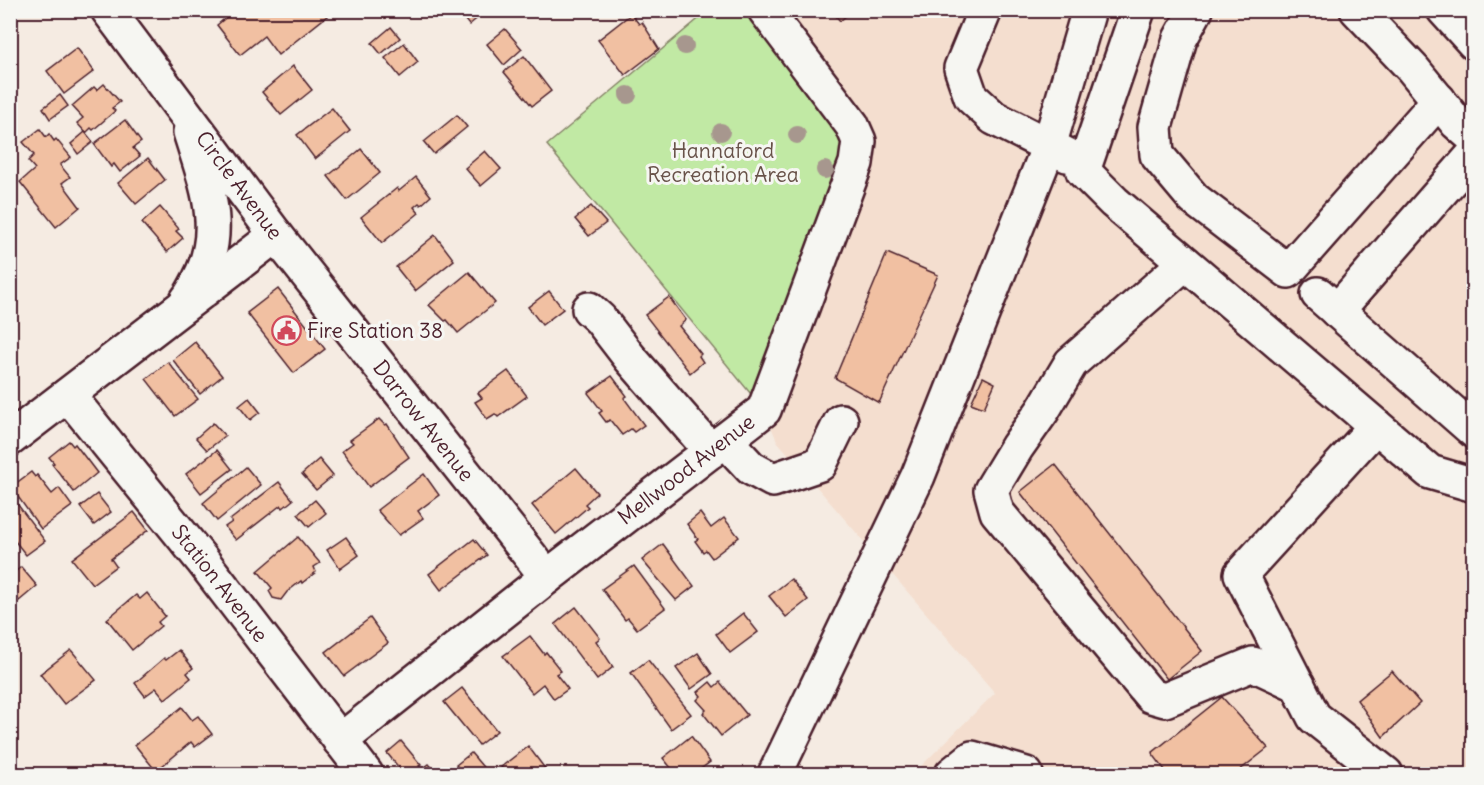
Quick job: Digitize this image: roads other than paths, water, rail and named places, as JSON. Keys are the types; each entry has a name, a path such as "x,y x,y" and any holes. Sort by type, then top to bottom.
{"street":[{"name":"Circle Avenue","path":"10,439 166,322 276,235 108,10"},
{"name":"Mellwood Avenue","path":"340,741 547,577 764,410 856,163 859,141 852,125 765,10"},
{"path":"986,10 961,68 971,97 994,118 1085,164"},
{"path":"776,774 918,476 1049,146 1089,10"},
{"path":"1138,10 1083,171 1114,202 1431,472 1473,484"},
{"path":"1196,10 1180,39 1155,127 1157,155 1194,199 1288,271 1439,100"},
{"path":"1357,10 1413,69 1457,123 1473,138"},
{"path":"1444,10 1473,43"},
{"name":"Circle Avenue","path":"166,322 190,296 207,264 214,229 208,191 183,111"},
{"path":"1473,154 1328,303 1473,430"},
{"name":"Darrow Avenue","path":"276,235 547,577"},
{"path":"1185,263 1071,363 1044,410 1017,447 991,490 997,512 1151,696 1165,700 1253,664 1298,685"},
{"path":"589,309 630,358 718,446 773,480 820,464 841,421"},
{"name":"Station Avenue","path":"68,395 202,560 366,774"},
{"path":"1376,426 1241,574 1314,717 1386,774"},
{"path":"952,774 972,758 1026,774"}],"place":[{"name":"Fire Station 38","path":"286,331"}],"park label":[{"name":"Hannaford Recreation Area","path":"723,163"}]}
